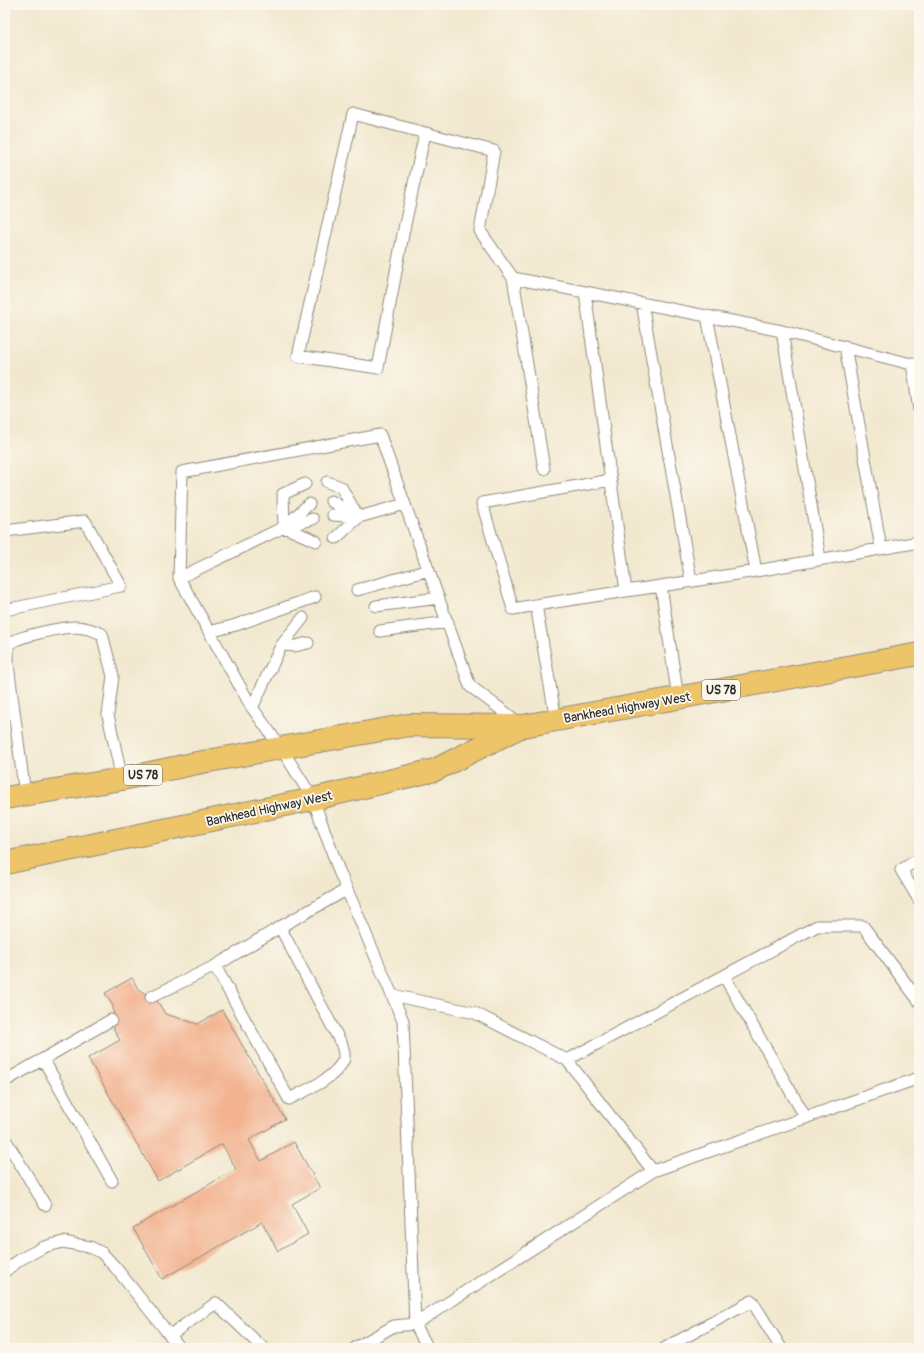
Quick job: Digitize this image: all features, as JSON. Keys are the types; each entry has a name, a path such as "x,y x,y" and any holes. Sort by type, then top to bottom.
{"main road":[{"name":"Bankhead Highway West","path":"15,797 122,779 409,724 523,726 919,654"},
{"name":"Bankhead Highway West","path":"5,863 312,799 435,770 523,726"}],"lane":[{"path":"425,133 404,229 378,368 298,356 353,114 494,151 480,231 513,278 544,469"},
{"path":"513,278 782,331 915,364 919,410"},
{"path":"585,292 626,591"},
{"path":"642,303 691,580"},
{"path":"707,316 756,571"},
{"path":"782,331 820,559"},
{"path":"845,346 881,548"},
{"path":"428,1348 415,1324 403,1021 346,890 312,799 281,748 252,708 179,578 182,472 380,435 470,686 523,726"},
{"path":"611,480 482,503 513,609 756,571 919,542"},
{"path":"327,482 341,487 359,517"},
{"path":"284,527 283,494 305,484"},
{"path":"330,501 359,517"},
{"path":"284,527 309,504"},
{"path":"333,515 359,517 405,504"},
{"path":"336,538 359,517"},
{"path":"179,578 284,527 313,519"},
{"path":"5,531 86,521 121,586 5,610"},
{"path":"284,527 316,541"},
{"path":"357,590 429,570"},
{"path":"661,586 678,698"},
{"path":"209,632 236,625 315,597"},
{"path":"376,606 439,598"},
{"path":"536,605 556,720"},
{"path":"252,708 282,645 303,618"},
{"path":"380,630 448,622"},
{"path":"15,797 9,701 8,645 13,640 77,627 94,630 102,634 113,676 108,715 122,779"},
{"path":"282,645 295,646 308,643"},
{"path":"919,859 901,870 919,900"},
{"path":"151,997 215,966 346,890"},
{"path":"567,1060 817,926 863,926 919,1002"},
{"path":"215,966 289,1099 319,1084 343,1061 344,1054 342,1045 280,927"},
{"path":"724,976 806,1118"},
{"path":"392,995 475,1013 567,1060 653,1171"},
{"path":"5,1081 111,1020"},
{"path":"43,1059 112,1181"},
{"path":"355,1348 394,1326 415,1324 653,1171 919,1078"},
{"path":"5,1138 45,1206"},
{"path":"5,1271 21,1259 44,1247 63,1242 90,1247 102,1253 115,1267 180,1348"},
{"path":"666,1348 752,1301 781,1348"},
{"path":"170,1335 216,1303 263,1348"}],"building":[{"path":"132,978 138,989 158,1002 165,1014 198,1024 222,1010 285,1119 249,1140 261,1161 294,1142 320,1188 292,1204 308,1234 278,1251 262,1222 162,1279 133,1228 236,1169 222,1144 158,1181 88,1058 120,1040 114,1030 113,1006 105,993"}]}
